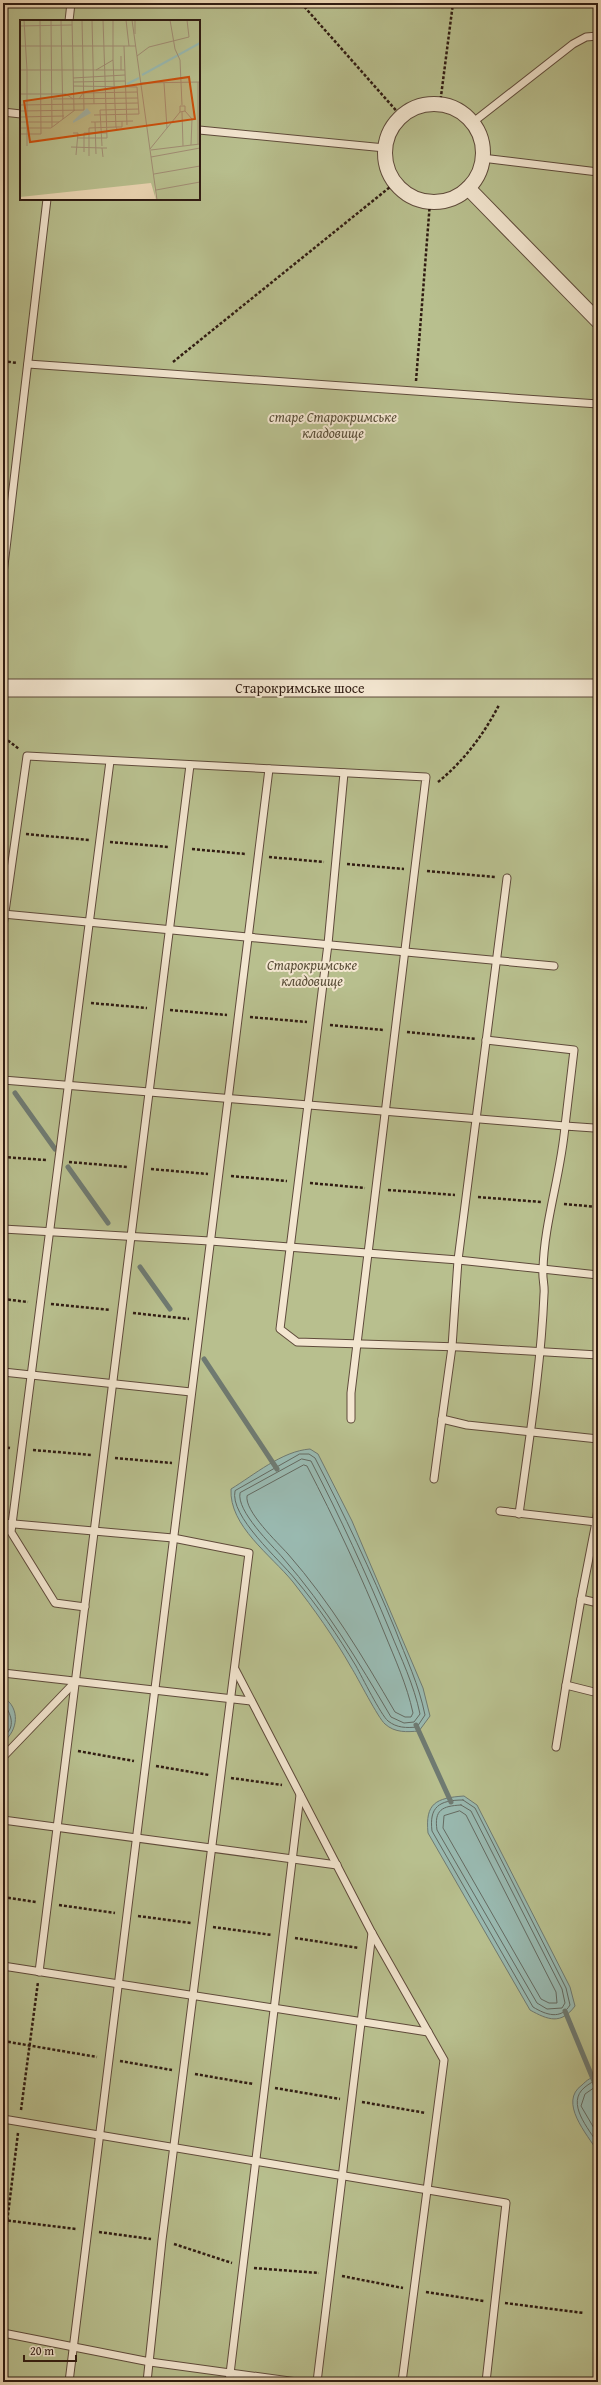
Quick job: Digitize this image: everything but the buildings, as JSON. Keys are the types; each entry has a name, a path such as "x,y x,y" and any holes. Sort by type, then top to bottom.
{"street":[{"path":"440,104 458,111 472,123 480,140 482,158 475,179 468,188 450,199 430,202 417,199 405,193 395,184 387,167 385,148 393,126 401,116 419,106 440,104"},
{"path":"468,188 598,321"},
{"name":"Старокримське шосе","path":"3,688 598,688"}],"lane":[{"path":"69,20 71,3"},
{"path":"472,123 573,44 586,37 598,36"},
{"path":"3,112 20,114"},
{"path":"200,130 385,148"},
{"path":"482,158 598,172"},
{"path":"3,574 48,200"},
{"path":"28,364 598,404"},
{"path":"3,926 27,756 426,777 351,1393 351,1419"},
{"path":"85,1607 55,1603 11,1532 110,761"},
{"path":"39,1972 190,765"},
{"path":"69,2382 268,769"},
{"path":"344,773 328,944 280,1329 297,1342 452,1347 598,1355"},
{"path":"434,1479 452,1347 458,1260 507,878"},
{"path":"4,914 497,959 554,966"},
{"path":"486,1040 574,1050 559,1174 552,1208 543,1270 544,1293 539,1352 519,1514"},
{"path":"3,1080 476,1117 594,1128"},
{"path":"3,1229 210,1241 458,1260 598,1275"},
{"path":"3,1372 191,1392"},
{"path":"442,1419 467,1425 598,1438"},
{"path":"556,1747 581,1599 597,1522 598,1509"},
{"path":"500,1511 597,1522"},
{"path":"3,1523 173,1538 249,1553 162,2240 147,2382"},
{"path":"581,1599 598,1603"},
{"path":"235,1669 372,1933 444,2060 402,2382"},
{"path":"3,1673 251,1701"},
{"path":"3,1757 76,1681"},
{"path":"566,1685 598,1693"},
{"path":"230,2382 300,1795"},
{"path":"3,1820 337,1865"},
{"path":"317,2382 329,2273 372,1933"},
{"path":"3,1966 428,2032"},
{"path":"3,2119 506,2204 486,2382"},
{"path":"3,2334 74,2346 150,2362 297,2382"}],"path":[{"path":"301,3 401,116"},
{"path":"440,104 453,3"},
{"path":"159,373 395,184"},
{"path":"415,392 430,202"},
{"path":"424,794 454,769 482,734 508,688"},
{"path":"3,732 6,739 27,756"},
{"path":"79,1002 318,1023 486,1040"},
{"path":"3,1299 200,1320"},
{"path":"67,1749 221,1777 296,1787"},
{"path":"3,1897 370,1949"},
{"path":"3,2041 265,2087 436,2114"},
{"path":"3,2220 162,2240 244,2267 329,2273 414,2290 584,2313"}],"green space":[{"path":"3,3 598,3 598,2382 3,2382"}],"water":[{"path":"310,1449 318,1454 352,1521 423,1688 430,1716 419,1731 406,1732 393,1729 385,1724 331,1634 293,1582 244,1528 232,1503 231,1489 269,1464 289,1454"},
{"path":"3,1697 13,1707 15,1720 12,1732 3,1742"},
{"path":"464,1796 477,1805 570,1987 575,2006 565,2016 554,2019 548,2018 530,2010 428,1833 428,1815 434,1804 446,1798"},
{"path":"598,2076 598,2152 577,2118 573,2100 575,2092 587,2080"}],"waterway":[{"path":"15,1093 55,1149"},
{"path":"68,1167 108,1223"},
{"path":"140,1267 170,1309"},
{"path":"204,1359 277,1469"},
{"path":"416,1725 451,1802"},
{"path":"565,2011 598,2091"}],"park label":[{"name":"старе Старокримське кладовище","path":"333,426"},
{"name":"Старокримське кладовище","path":"312,974"}]}
